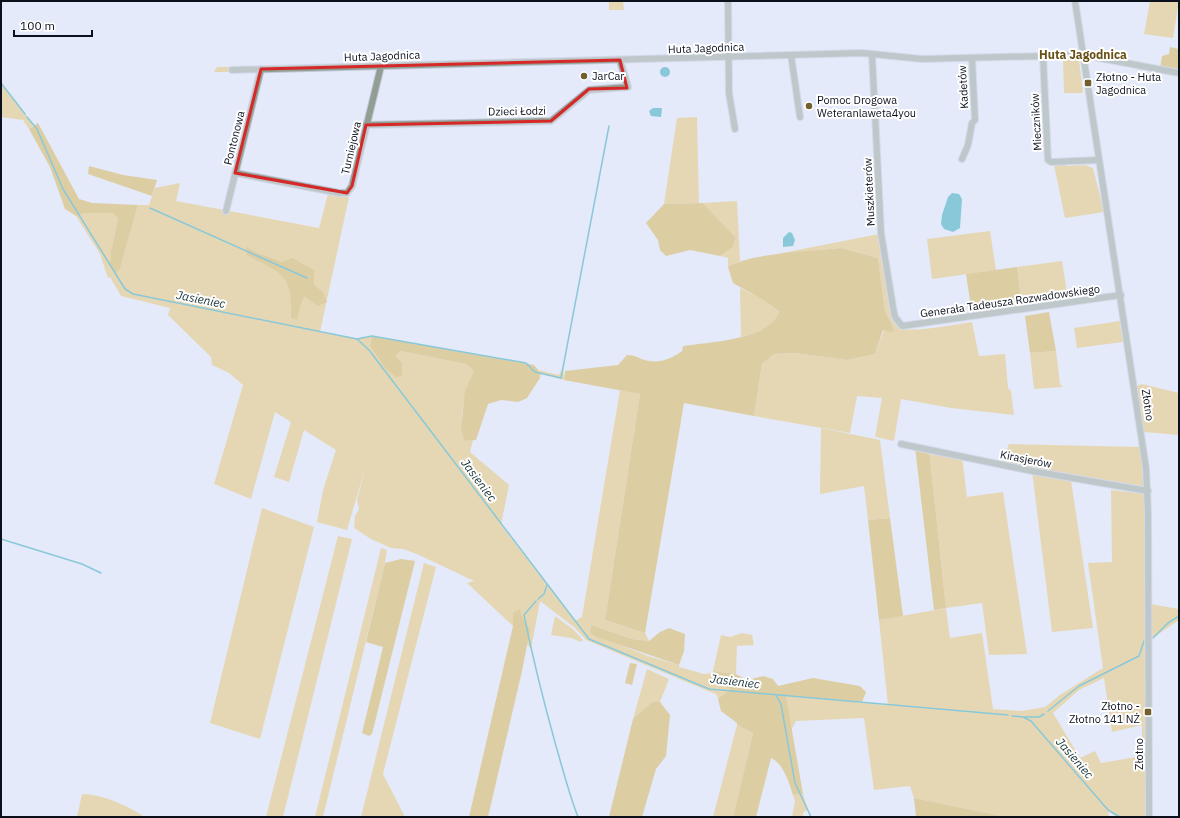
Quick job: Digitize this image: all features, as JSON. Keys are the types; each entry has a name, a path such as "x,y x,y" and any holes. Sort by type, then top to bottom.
{"street":[{"path":"728,1 728,57 734,129"},
{"name":"Złotno","path":"1075,1 1121,295 1148,491 1149,817"},
{"name":"Huta Jagodnica","path":"232,70 872,54 922,59 1083,55 1179,72"},
{"name":"Muszkieterów","path":"872,54 881,233 893,307 896,317 902,326"},
{"path":"791,55 800,116"},
{"name":"Mieczników","path":"1043,56 1048,160 1051,162 1099,160"},
{"name":"Kadetów","path":"962,159 968,145 972,123 975,120 972,58"},
{"name":"Dzieci Łodzi","path":"366,125 551,121 589,90 628,87 620,60"},
{"name":"Turniejowa","path":"235,173 339,193 347,192 352,186 381,66"},
{"name":"Pontonowa","path":"226,211 261,69"},
{"name":"Generała Tadeusza Rozwadowskiego","path":"902,326 1121,295"},
{"name":"Kirasjerów","path":"901,444 1032,471 1148,491"}],"highlighted area":[{"path":"620,60 627,88 589,89 551,121 366,125 352,186 347,193 235,173 261,69"}],"shaded area":[{"path":"609,1 623,1 624,10 609,10"},
{"path":"1150,1 1179,1 1173,38 1144,34"},
{"path":"1170,47 1179,49 1179,73 1160,69 1162,56 1169,54"},
{"path":"1079,59 1083,93 1064,93 1063,60"},
{"path":"217,67 231,67 231,72 214,72"},
{"path":"1,83 34,125 29,129 23,120 1,117"},
{"path":"697,117 699,203 664,204 677,118"},
{"path":"38,123 79,199 92,203 138,205 120,269 115,274 108,262 111,260 111,251 118,218 113,213 84,213 76,216 65,209 50,167 29,129"},
{"path":"1066,164 1066,166 1085,165 1093,168 1104,212 1065,218 1054,165"},
{"path":"89,166 123,175 157,180 152,196 88,174"},
{"path":"180,183 176,201 319,228 328,194 349,197 320,332 357,339 372,336 370,346 394,356 400,351 466,364 474,371 463,406 462,432 464,441 473,440 470,452 509,485 501,525 575,621 582,617 620,390 640,394 605,620 645,633 649,641 632,639 591,625 590,633 648,656 679,665 679,667 704,674 713,673 712,681 730,689 718,699 716,694 586,640 575,628 540,601 531,649 527,644 528,629 525,622 513,613 513,626 467,583 474,581 417,554 403,549 391,548 371,539 354,528 355,516 359,509 357,500 365,469 347,530 317,522 323,490 336,450 304,430 289,482 274,477 291,422 275,412 251,499 214,484 243,385 229,373 212,365 211,357 168,315 170,308 121,296 110,277 108,278 100,254 76,216 84,213 113,213 118,218 113,239 112,252 115,273 120,269 138,205 149,205 155,188"},
{"path":"737,201 740,261 728,267 728,258 720,256 733,247 736,238 703,203"},
{"path":"703,203 736,238 733,247 720,256 690,250 666,256 660,250 658,240 646,223 664,204"},
{"path":"990,231 996,270 932,279 927,239"},
{"path":"879,234 886,285 897,323 902,328 916,329 936,328 972,322 979,356 1005,354 1008,388 1011,391 1014,415 951,408 901,399 894,441 875,437 882,398 857,396 850,433 754,416 762,364 774,354 795,353 847,360 875,354 884,330 895,331 885,311 878,258 841,248 777,254"},
{"path":"246,247 257,253 282,262 292,258 314,270 314,285 323,292 327,302 318,306 304,296 297,320 291,318 290,292 287,283 277,271 247,255"},
{"path":"841,248 878,258 885,311 895,331 889,332 883,330 875,354 847,360 795,353 774,354 762,364 754,416 684,403 645,633 605,620 640,394 564,380 565,371 618,365 627,355 650,361 660,361 678,354 682,351 683,346 737,338 764,329 773,321 779,312 763,300 733,283 728,267 738,262 766,256"},
{"path":"1062,261 1068,299 1022,307 1017,267"},
{"path":"1017,267 1022,307 972,314 966,274"},
{"path":"740,288 769,302 779,313 768,326 758,332 741,337"},
{"path":"1049,312 1056,351 1030,353 1025,316"},
{"path":"1120,321 1123,342 1077,348 1074,328"},
{"path":"372,336 534,365 538,370 540,378 527,398 518,402 501,400 488,404 476,440 464,441 461,429 465,391 474,371 466,364 400,351 395,356 402,363 402,376 396,377 386,369 370,346"},
{"path":"1056,351 1060,384 1063,387 1034,389 1030,353"},
{"path":"563,367 564,380 541,374 540,378 538,370 559,375"},
{"path":"1142,384 1179,393 1179,435 1144,432 1137,386"},
{"path":"821,428 880,440 890,518 868,520 864,486 820,494"},
{"path":"1009,444 1141,447 1145,486 1141,487 1002,462"},
{"path":"915,447 929,450 946,608 934,610"},
{"path":"929,450 962,456 967,497 1003,492 1027,654 989,655 982,603 946,608"},
{"path":"1032,471 1071,480 1093,628 1052,632"},
{"path":"1111,490 1145,494 1146,817 1117,817 1108,811 1109,817 1006,817 914,798 910,786 874,790 864,718 796,721 791,730 786,696 888,705 879,620 946,608 950,638 982,633 993,709 1021,711 1045,707 1060,695 1103,668 1088,563 1112,562","holes":["1104,678 1112,732 1142,725 1142,756 1101,763 1095,751 1080,758 1053,713 1079,690"]},
{"path":"262,508 314,527 260,739 210,723"},
{"path":"890,518 903,616 879,620 868,520"},
{"path":"338,536 352,539 283,817 266,817"},
{"path":"381,548 387,550 385,563 323,817 315,817"},
{"path":"401,559 415,561 372,734 369,736 362,733 383,647 366,642 385,563"},
{"path":"424,563 436,567 383,774 405,817 361,817"},
{"path":"1150,604 1179,609 1179,620 1150,640"},
{"path":"520,609 522,617 530,630 488,817 469,817 513,626 513,613"},
{"path":"555,616 574,630 583,640 581,642 571,638 551,635"},
{"path":"591,625 632,639 649,641 660,632 669,628 685,634 684,651 679,665 597,637 590,633"},
{"path":"742,633 752,635 754,645 737,646 736,674 713,671 721,635 730,637"},
{"path":"630,663 637,664 632,685 625,683"},
{"path":"647,669 669,679 660,702 652,702 633,719"},
{"path":"713,671 736,674 747,680 763,676 773,679 778,686 813,678 860,686 866,692 862,702 786,696 803,794 793,795 783,769 771,758 756,817 733,817 753,733 737,725 737,723 721,711 718,699 730,689 712,681"},
{"path":"652,702 660,702 670,715 666,756 656,769 642,817 609,817 633,719"},
{"path":"737,725 753,733 733,817 713,817"},
{"path":"82,794 99,796 115,801 145,817 77,817"},
{"path":"803,794 808,809 803,813 803,817 792,817 795,801 793,795"},
{"path":"914,798 1006,817 916,817"}],"water":[{"path":"663,67 667,67 669,68 669,76 663,77 660,74 660,70"},
{"path":"653,108 662,108 661,117 651,116 649,111"},
{"path":"952,193 959,194 962,199 960,228 953,232 944,229 941,224 942,215 948,197"},
{"path":"789,232 792,233 795,240 793,246 783,247 783,238"}],"waterway":[{"name":"Jasieniec","path":"1,83 25,114"},
{"name":"Jasieniec","path":"27,117 37,129 63,189 125,289 133,294 357,339 369,350 589,639 709,689 1008,715"},
{"path":"357,339 372,336 526,363 535,372 561,378 609,126"},
{"path":"150,208 307,278"},
{"path":"1,539 82,564 101,573"},
{"path":"538,599 544,594 547,585"},
{"path":"536,601 524,615 547,714 566,782 578,817"},
{"path":"1153,638 1168,623 1179,616"},
{"path":"1048,711 1079,686 1139,656 1144,641"},
{"path":"776,695 781,704 795,783 811,817"},
{"path":"1024,717 1039,717 1044,714"},
{"name":"Jasieniec","path":"1012,716 1023,717 1031,721 1108,810 1120,817"}],"place":[{"name":"JarCar","path":"584,76"},
{"name":"Złotno - Huta Jagodnica","path":"1088,83"},
{"name":"Pomoc Drogowa Weteranlaweta4you","path":"809,106"},
{"name":"Złotno - Złotno 141 NŻ","path":"1148,712"}],"district":[{"name":"Huta Jagodnica","path":"1083,54"}]}
